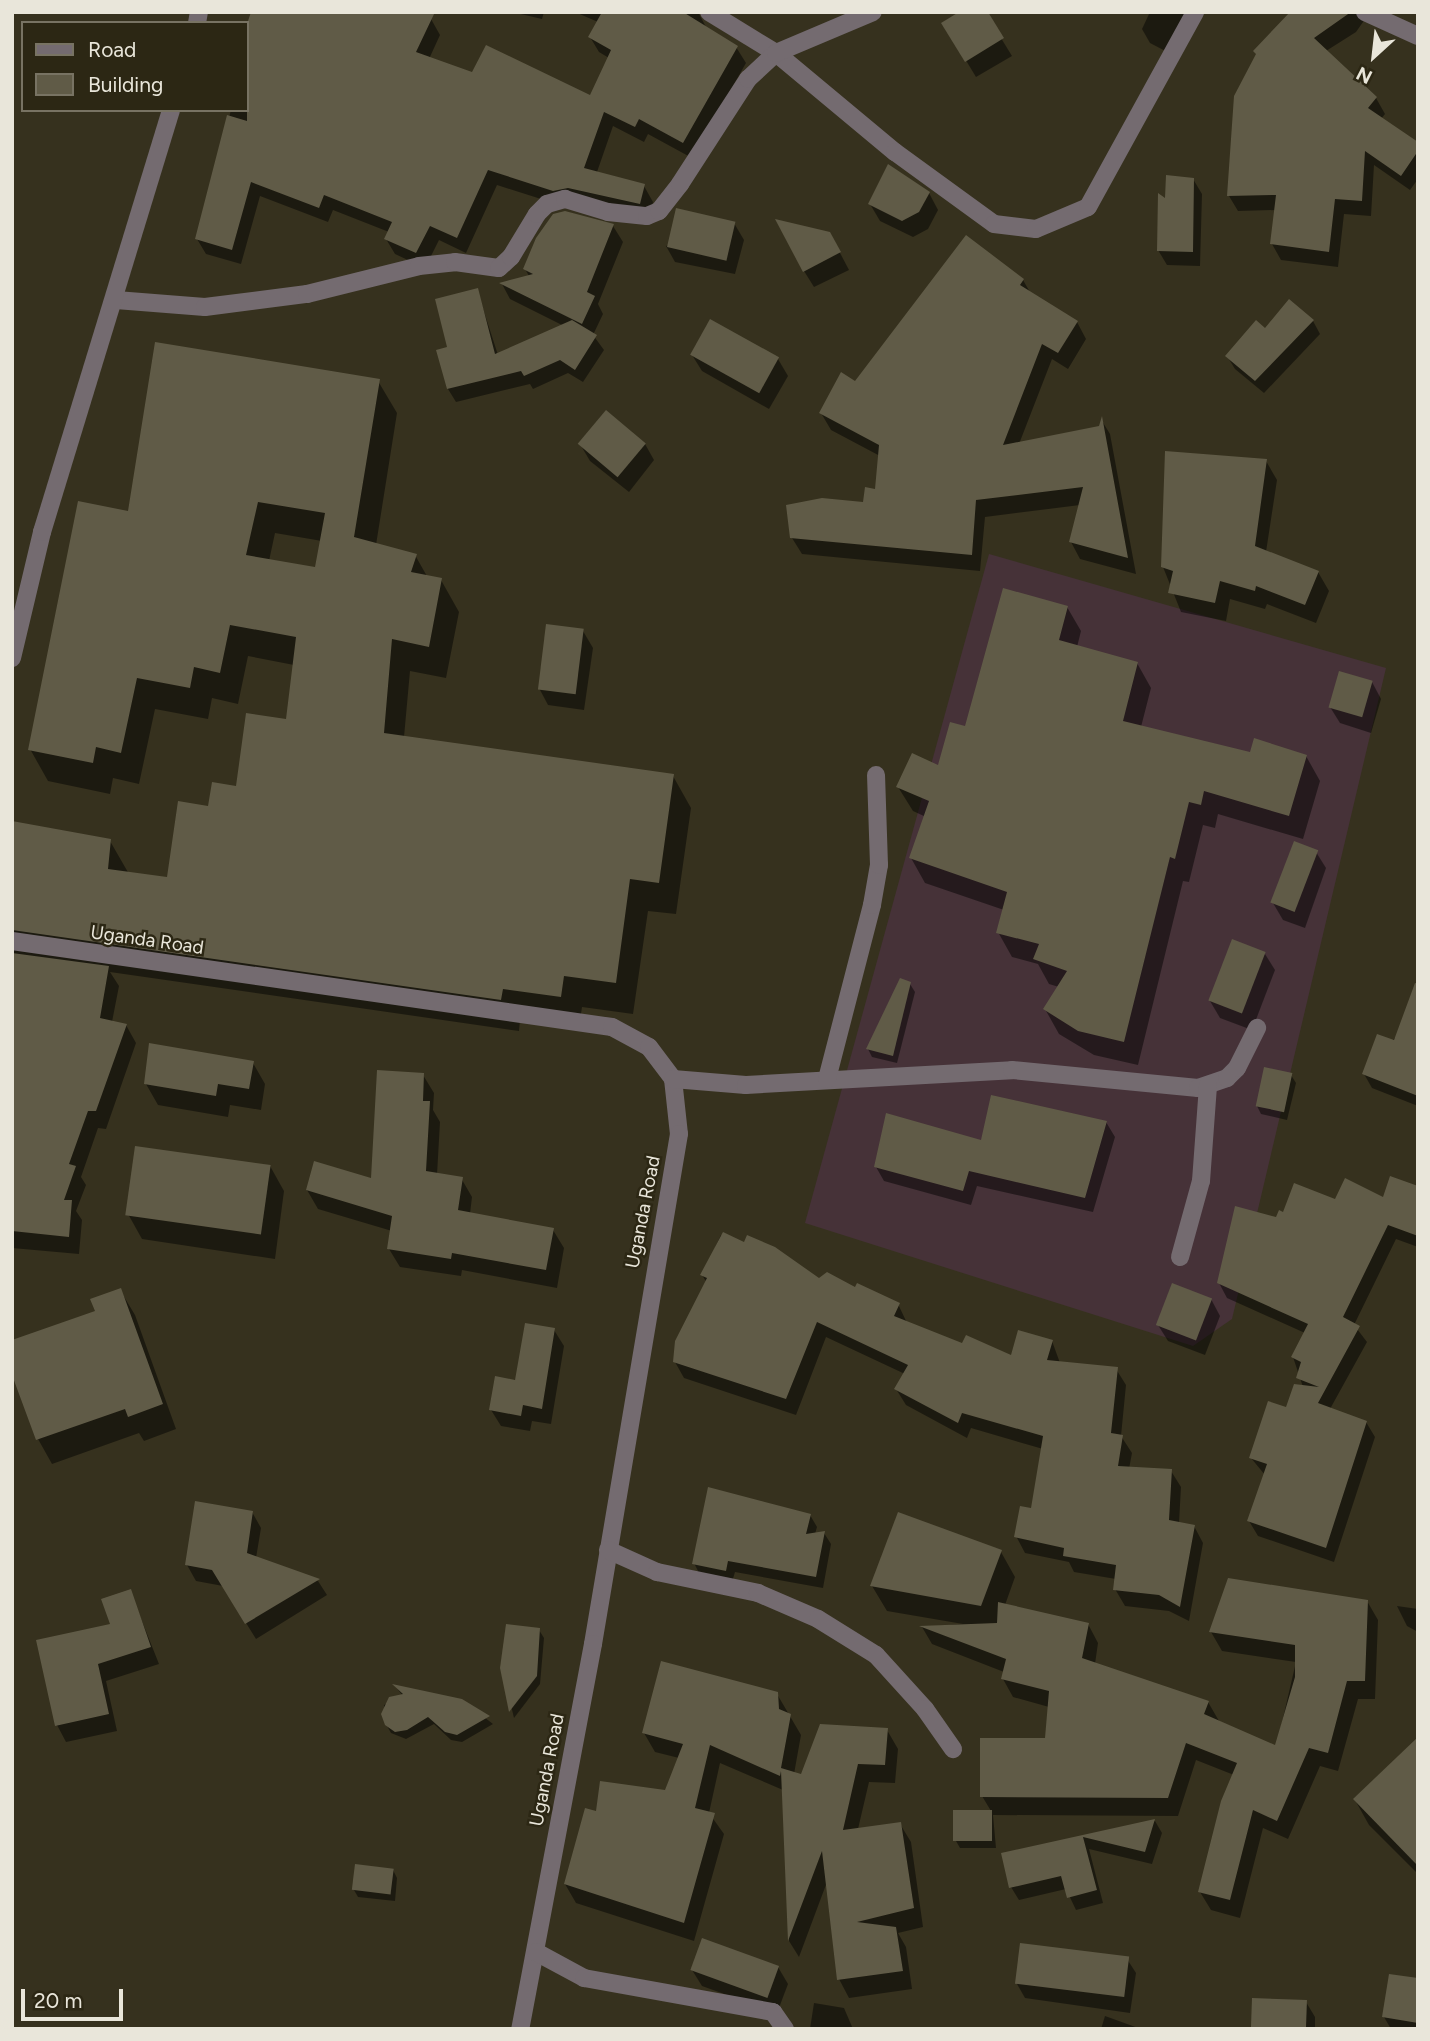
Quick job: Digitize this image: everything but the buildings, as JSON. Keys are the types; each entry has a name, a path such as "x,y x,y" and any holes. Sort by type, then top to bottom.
{"street":[{"path":"709,12 776,53 895,152 994,224 1036,229 1088,207 1195,12"},
{"path":"116,300 205,307 307,294 419,266 455,262 499,268 511,257 537,214 547,204 565,199 608,212 647,216 659,211 680,184 748,79 776,53 873,12"},
{"path":"1366,12 1418,36"},
{"path":"12,658 42,532 116,300 170,112"},
{"path":"827,1079 873,905 879,865 876,775"},
{"name":"Uganda Road","path":"12,941 612,1027 649,1047 673,1079 679,1134 608,1550 520,2029"},
{"path":"673,1079 746,1084 1012,1070 1088,1075 1138,1085 1198,1088 1209,1085 1237,1069 1257,1028"},
{"path":"1180,1257 1201,1181 1209,1085"},
{"path":"608,1550 657,1572 758,1593 818,1619 876,1656 925,1709 953,1749"},
{"path":"536,1952 584,1978 773,2012 785,2029"}],"shaded area":[{"path":"989,554 1386,668 1232,1319 1193,1346 805,1223"}]}
